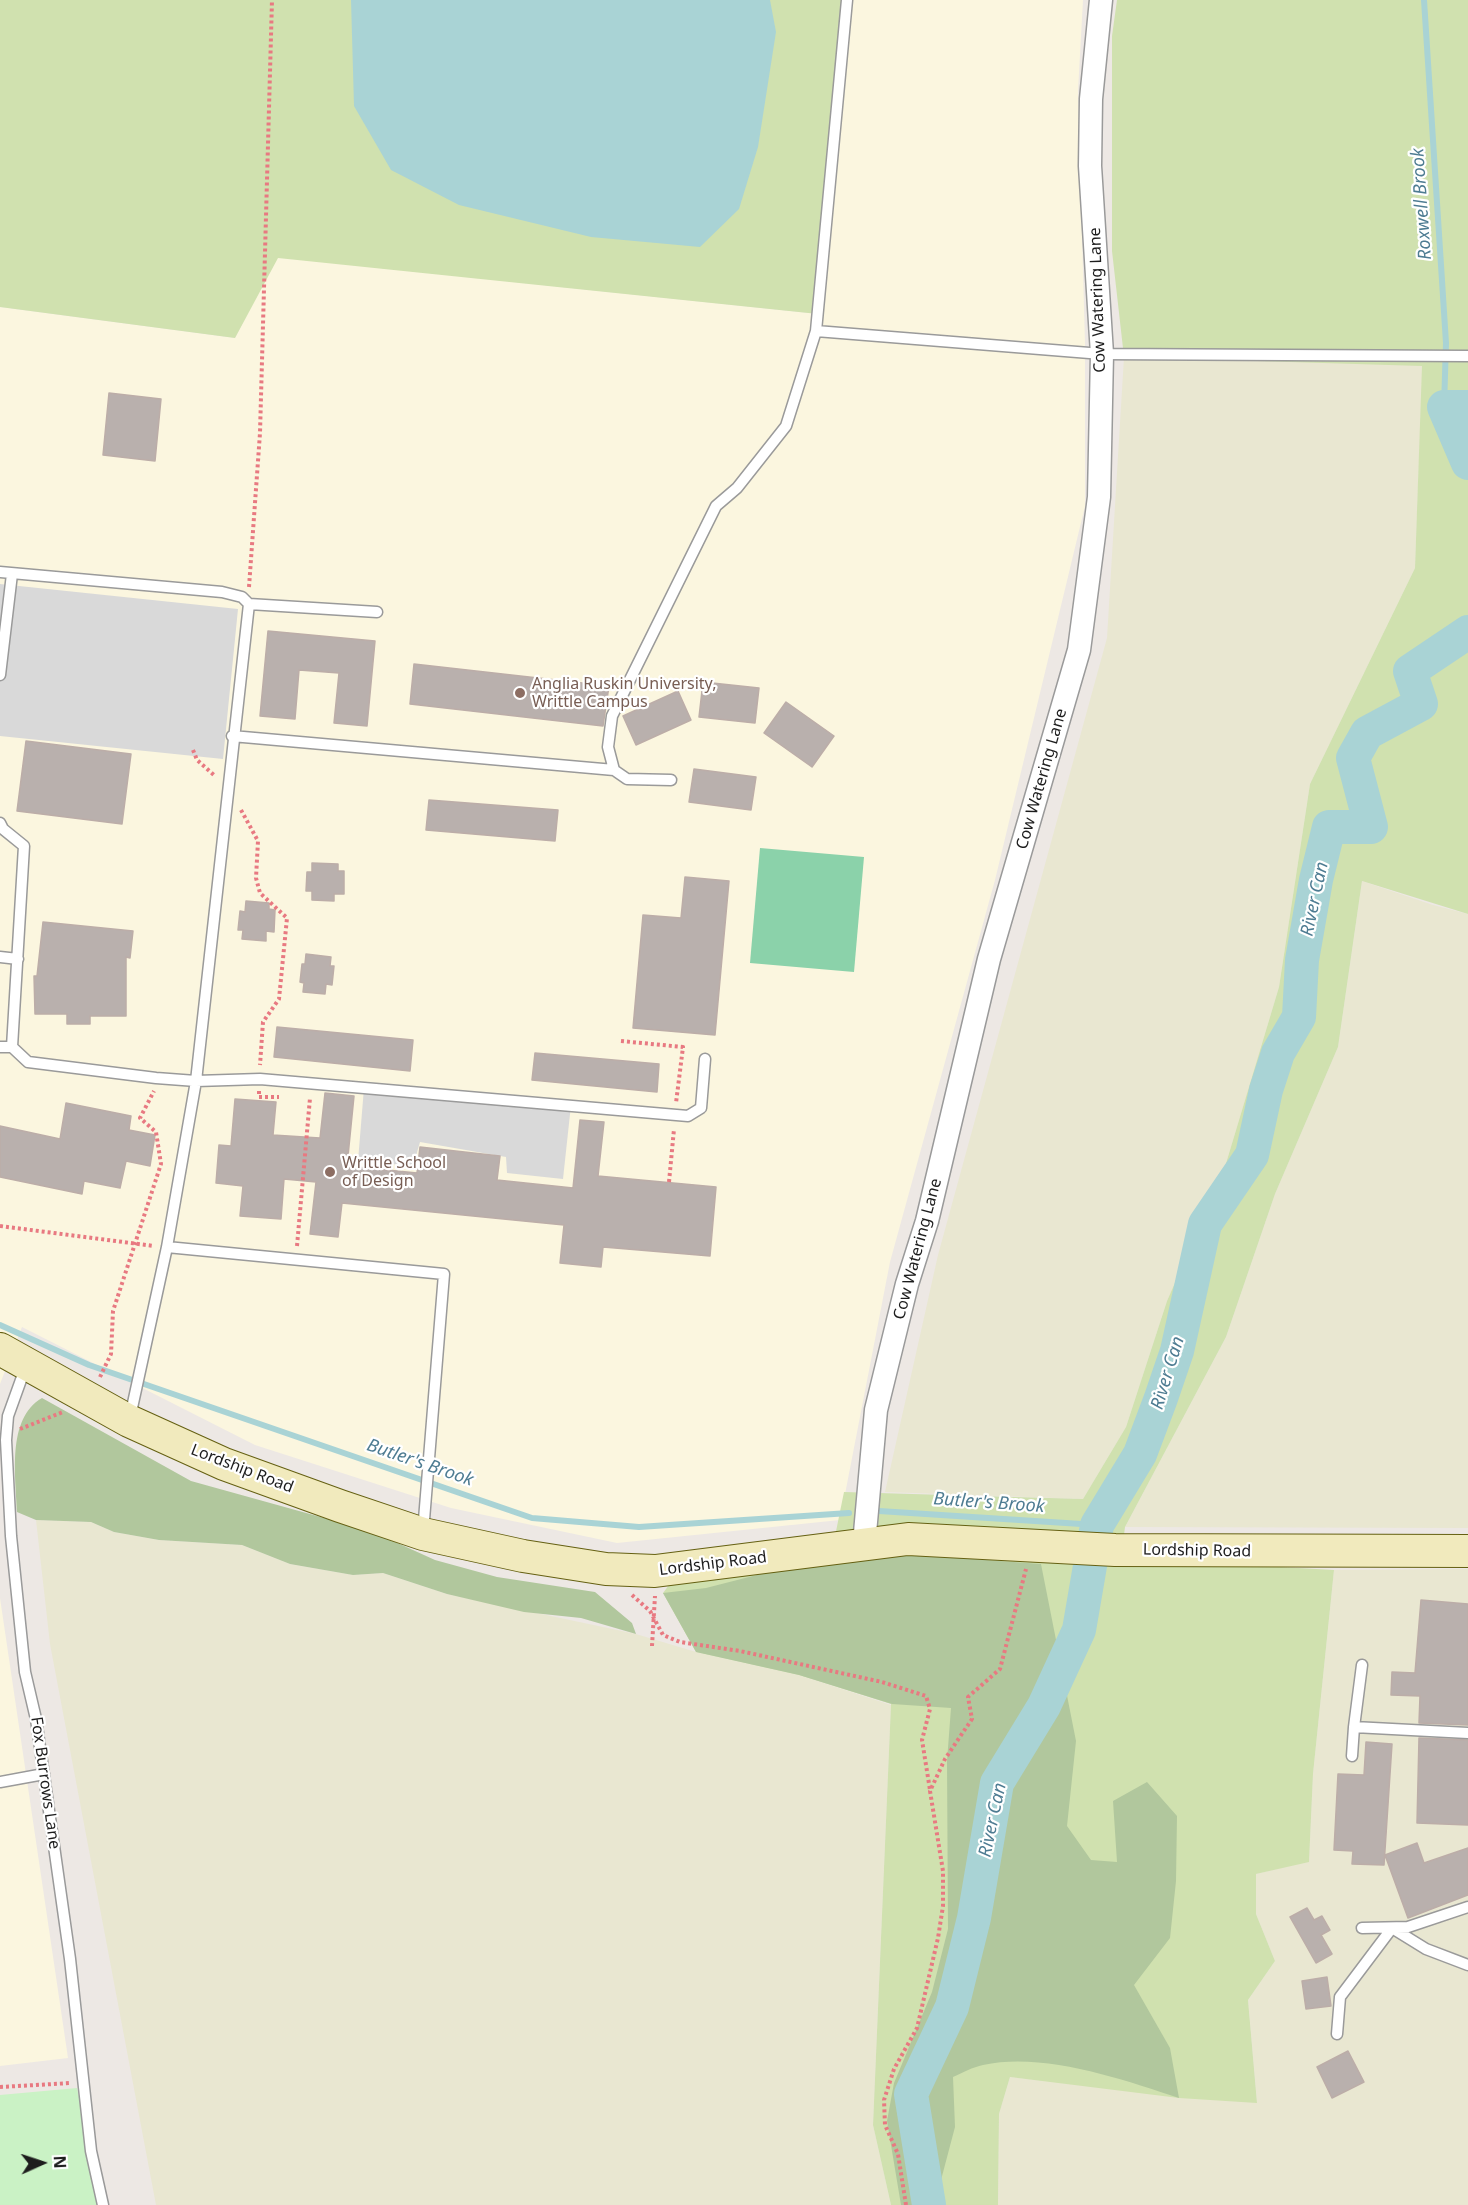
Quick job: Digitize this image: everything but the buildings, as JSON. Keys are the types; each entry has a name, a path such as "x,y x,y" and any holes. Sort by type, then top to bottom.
{"street":[{"name":"Cow Watering Lane","path":"864,1544 879,1399 907,1284 927,1221 989,959 1079,650 1099,497 1101,354 1090,166 1091,99 1101,0"},
{"name":"Lordship Road","path":"0,1349 28,1364 132,1408 224,1464 423,1534 523,1556 606,1569 655,1571 908,1539 1115,1550 1468,1551"}],"lane":[{"path":"614,770 608,747 612,717 716,506 738,488 786,426 816,331 847,0"},
{"path":"816,331 1101,354 1463,356"},
{"path":"0,572 222,592 242,597 249,604 378,612"},
{"path":"0,675 12,574"},
{"path":"132,1408 167,1247 196,1081 232,736 249,604"},
{"path":"232,736 614,770 627,779 671,780"},
{"path":"0,823 3,829 24,846 18,959 6,1047 28,1062 156,1078 196,1081 260,1080 688,1116 701,1108 705,1059"},
{"path":"0,957 18,959"},
{"path":"0,1012 12,1013"},
{"path":"167,1247 444,1274 423,1534"},
{"name":"Fox Burrows Lane","path":"28,1364 23,1371 8,1416 6,1440 9,1506 25,1672 36,1719 70,1959 91,2151 103,2205"},
{"path":"0,1515 9,1506"},
{"path":"1352,1756 1362,1665"},
{"path":"1354,1727 1468,1733"},
{"path":"0,1782 44,1774"},
{"path":"1362,1928 1392,1928 1416,1924 1468,1907"},
{"path":"1392,1928 1426,1949 1468,1965"},
{"path":"1337,2034 1340,1997 1392,1928"}],"path":[{"path":"249,604 260,434 272,0"},
{"path":"193,750 197,760 227,786 258,841 256,878 260,893 287,918 279,999 263,1022 260,1097 290,1097"},
{"path":"621,1041 683,1047 669,1182"},
{"path":"100,1377 111,1354 113,1311 161,1164 156,1132 140,1118 153,1093 156,1078"},
{"path":"296,1259 310,1098 314,1084"},
{"path":"300,1098 310,1098"},
{"path":"0,1226 135,1246 167,1247"},
{"path":"17,1419 18,1430 73,1408"},
{"path":"930,1791 945,1759 972,1719 968,1697 1000,1669 1029,1556 1028,1547"},
{"path":"606,1569 618,1583 650,1611 663,1635 680,1642 740,1651 882,1682 926,1696 930,1708 922,1740 943,1871 943,1906 917,2028 894,2069 884,2100 885,2125 898,2154 906,2205"},
{"path":"652,1646 655,1571"},
{"path":"0,2087 82,2082"}],"shaded area":[{"name":"Anglia Ruskin University, Writtle Campus","path":"843,0 1083,0 1078,91 1085,344 1085,506 995,880 890,1262 840,1520 617,1543 451,1508 255,1445 22,1327 0,1384 0,307 235,338 277,257 818,314"},
{"path":"1423,356 1415,568 1310,784 1279,987 1224,1170 1167,1301 1126,1427 1083,1499 885,1492 938,1255 1107,638 1124,357"},
{"path":"0,584 238,609 223,759 0,736"},
{"path":"1362,881 1433,905 1468,914 1468,1528 1125,1527 1226,1337 1275,1194 1338,1047"},
{"path":"364,1088 571,1105 563,1179 507,1173 506,1157 420,1142 413,1166 358,1161"},
{"path":"36,1520 91,1522 114,1532 159,1540 242,1545 290,1564 353,1575 383,1573 447,1594 636,1634 696,1652 799,1675 891,1705 873,2125 891,2205 156,2205 50,1644"},
{"path":"1468,1569 1468,2205 998,2205 999,2114 1010,2077 1257,2102 1248,2000 1275,1961 1256,1914 1256,1874 1309,1861 1313,1774 1334,1570"},
{"path":"0,1598 68,2058 0,2066"}],"green space":[{"path":"0,0 843,0 818,314 278,258 235,338 0,307"},
{"path":"1117,0 1468,0 1468,914 1362,881 1338,1047 1275,1194 1226,1337 1125,1527 1121,1558 1334,1570 1313,1774 1309,1862 1256,1874 1256,1914 1275,1961 1248,2000 1257,2103 1179,2098 1010,2077 999,2114 998,2205 891,2205 873,2125 891,1704 799,1675 696,1652 663,1593 669,1585 831,1556 844,1492 1083,1499 1126,1427 1167,1301 1224,1170 1279,987 1310,784 1415,568 1422,366 1124,357 1112,251 1112,36"},
{"path":"760,848 864,857 854,972 750,963"},
{"path":"42,1398 191,1481 371,1531 435,1560 497,1577 595,1592 632,1623 636,1634 581,1618 524,1612 447,1594 383,1573 353,1575 290,1564 242,1545 159,1540 114,1532 91,1522 36,1520 17,1512 15,1466 18,1434 23,1420 31,1407"},
{"path":"919,1555 1041,1564 1076,1741 1067,1826 1091,1860 1117,1862 1113,1801 1147,1782 1177,1816 1176,1881 1170,1938 1134,1985 1170,2048 1179,2098 1108,2076 1031,2062 983,2065 953,2077 955,2127 941,2180 944,2205 901,2205 887,2121 894,2083 932,1992 948,1929 947,1761 951,1708 892,1704 799,1675 696,1652 663,1593 706,1588 831,1556"},
{"path":"77,2088 103,2205 0,2205 0,2095"}],"water":[{"path":"351,0 770,0 776,32 758,147 739,209 700,247 591,237 459,205 391,170 354,106"}],"waterway":[{"name":"Roxwell Brook","path":"1424,0 1446,343 1444,407"},
{"name":"River Can","path":"1468,407 1444,407 1468,463"},
{"name":"River Can","path":"929,2205 911,2094 952,2007 974,1918 997,1783 1044,1706 1079,1630 1097,1525 1140,1454 1161,1398 1177,1351 1205,1224 1252,1155 1266,1090 1278,1053 1299,1017 1302,960 1316,880 1329,827 1371,827 1353,758 1367,733 1421,704 1410,671 1468,632"},
{"name":"Butler's Brook","path":"0,1325 89,1365 532,1518 639,1527 849,1513"},
{"name":"Butler's Brook","path":"879,1511 1097,1525"}],"place":[{"name":"Anglia Ruskin University, Writtle Campus","path":"520,693"},
{"name":"Writtle School of Design","path":"330,1172"}]}
